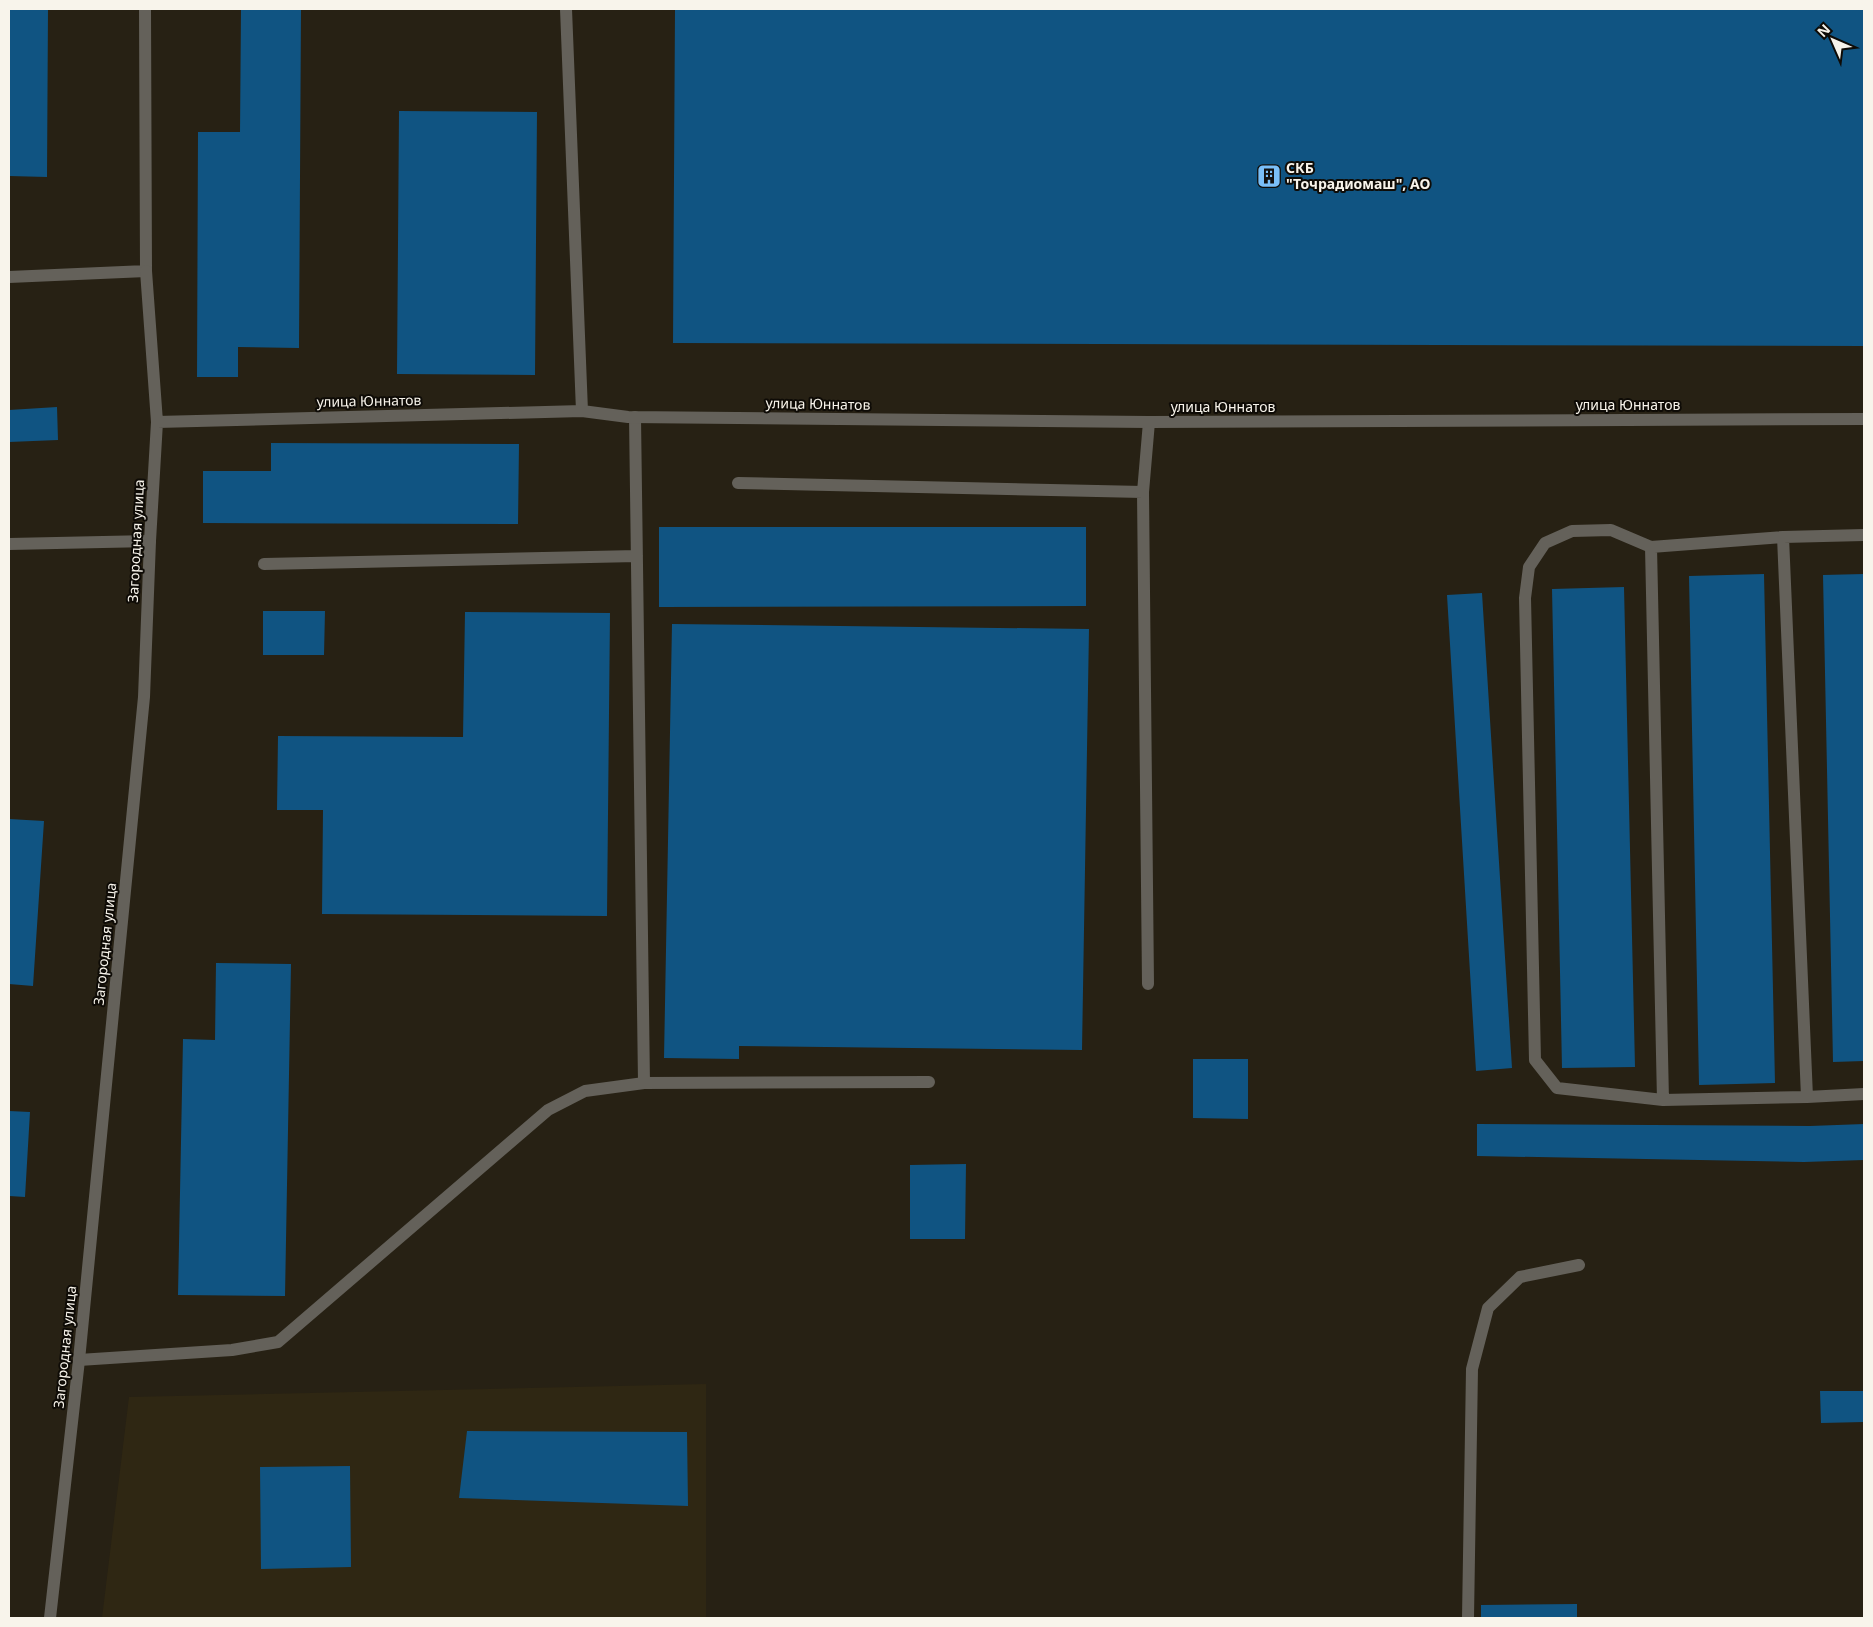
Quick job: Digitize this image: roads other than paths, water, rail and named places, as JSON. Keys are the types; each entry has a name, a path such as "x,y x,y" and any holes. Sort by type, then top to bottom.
{"street":[{"name":"Загородная улица","path":"50,1618 79,1360 144,697 157,422 146,272 145,9"},
{"path":"566,9 582,411"},
{"path":"9,277 146,272"},
{"name":"улица Юннатов","path":"157,422 582,411 635,417 1149,422 1864,419"},
{"path":"635,417 644,1083"},
{"path":"1148,984 1144,492 1149,422"},
{"path":"738,483 1144,492"},
{"path":"1864,535 1783,537 1651,547 1611,530 1572,531 1545,543 1529,567 1526,598 1535,1060 1557,1088 1662,1100 1864,1094"},
{"path":"1783,537 1807,1097"},
{"path":"9,544 150,541"},
{"path":"1651,547 1662,1100"},
{"path":"264,564 637,556"},
{"path":"79,1360 232,1350 278,1342 548,1110 585,1091 644,1083 929,1082"},
{"path":"1468,1618 1472,1368 1488,1308 1520,1277 1579,1265"}],"place":[{"name":"СКБ \"Точрадиомаш\", АО","path":"1269,176"}]}
